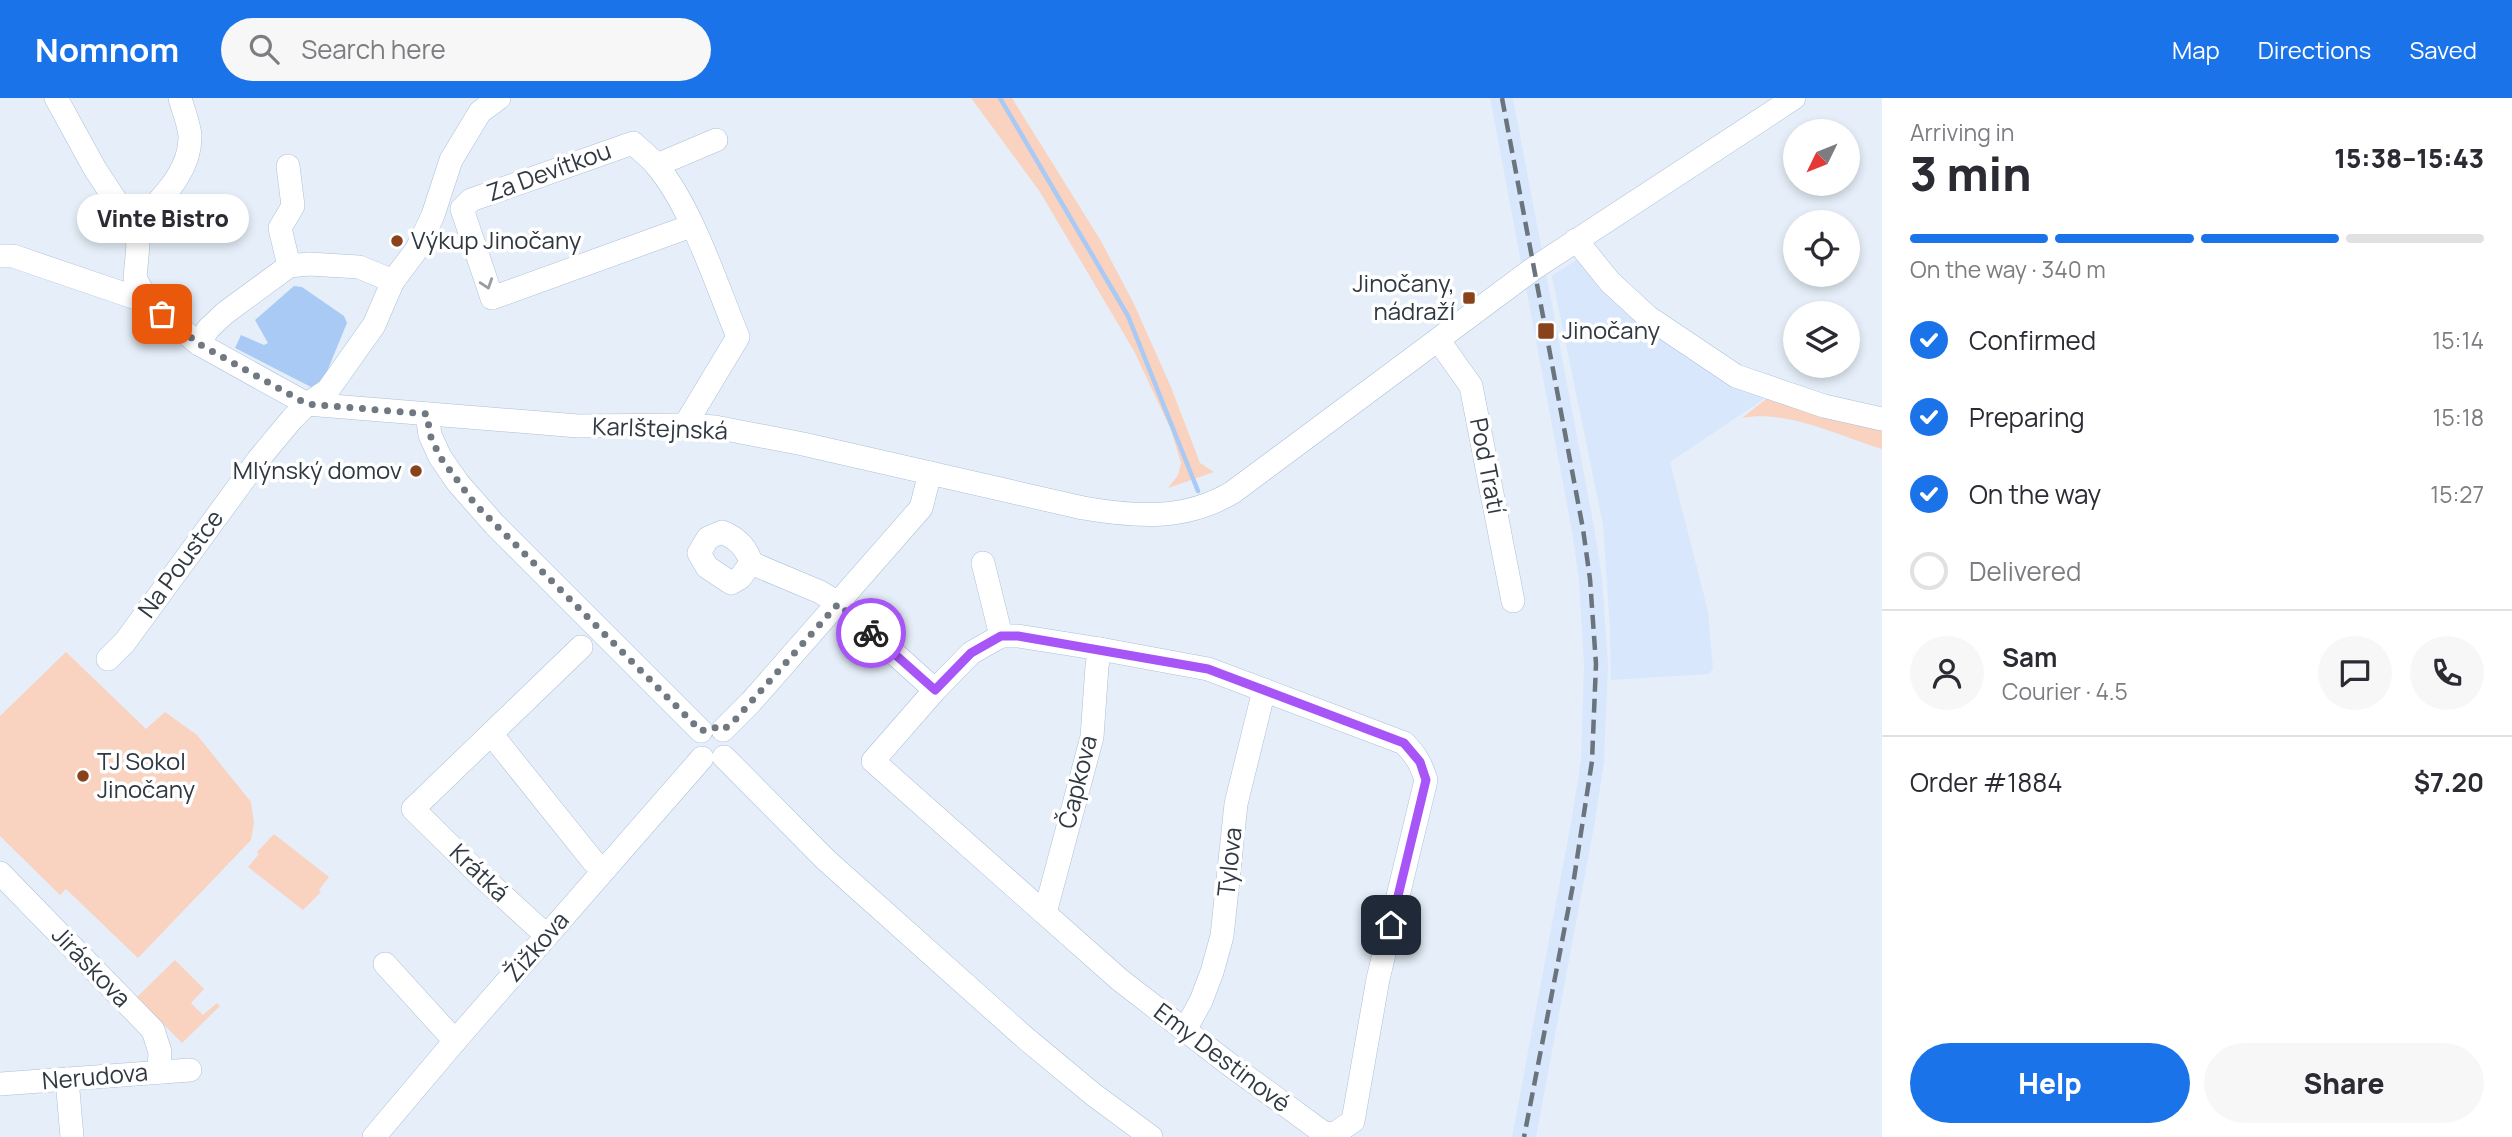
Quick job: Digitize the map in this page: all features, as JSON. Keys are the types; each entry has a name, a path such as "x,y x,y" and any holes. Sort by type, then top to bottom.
{"street":[{"path":"56,98 95,169 134,228 138,246 135,278 148,302"},
{"path":"134,228 183,169 187,159 190,133 180,98"},
{"name":"Na Poustce","path":"108,659 125,642 258,460 307,404 328,390 352,357 374,325 393,282 417,249 433,215 451,160 480,112 499,98"},
{"name":"Karlštejnská","path":"307,404 578,426 715,427 803,444 1083,509 1123,515 1170,516 1220,500 1233,492 1576,240 1794,98"},
{"path":"657,165 716,141"},
{"name":"Za Devítkou","path":"685,425 738,337 691,226 679,200 657,165 633,143 471,200 462,209 492,298 691,226"},
{"path":"288,166 293,206 280,228 289,266"},
{"path":"1576,240 1610,282 1648,317 1736,376 1824,406 1882,419"},
{"path":"0,256 13,256 148,302 199,344 307,404"},
{"path":"199,344 208,329 225,313 289,266 309,264 359,267 393,282"},
{"name":"Pod Tratí","path":"1439,341 1471,386 1513,601"},
{"path":"427,414 430,435 440,457 475,504 712,731 729,740 728,752 713,757 1023,1036 1094,1095 1151,1137"},
{"path":"712,731 751,702 921,508 930,473"},
{"path":"751,563 820,592 838,604 935,690"},
{"path":"983,563 1001,636"},
{"name":"Emy Destinové","path":"1001,636 1018,636 1101,649 1208,669 1404,743 1420,762 1426,780 1378,979 1353,1121 1336,1133 1325,1134 1120,980 873,761 971,653 1001,636"},
{"path":"580,647 492,735 593,861 604,870"},
{"name":"Čapkova","path":"1045,913 1092,737 1097,666 1101,649"},
{"name":"Tylova","path":"1185,1030 1212,972 1222,936 1236,804 1264,690"},
{"name":"Krátká","path":"492,735 413,809 547,936"},
{"name":"Žižkova","path":"374,1137 604,870 713,757"},
{"name":"Jiráskova","path":"0,873 153,1030 160,1052 159,1072"},
{"path":"385,964 455,1041"},
{"name":"Nerudova","path":"4,1079 67,1079 190,1070"},
{"path":"67,1079 72,1137"}],"shaded area":[{"path":"971,98 1012,98 1101,241 1134,304 1171,387 1200,463 1214,472 1168,488 1178,475 1181,463 1171,430 1134,351 1040,192"},
{"path":"1490,98 1513,98 1594,527 1602,578 1608,664 1604,762 1536,1137 1512,1137 1581,760 1584,664 1579,581 1572,531"},
{"path":"1584,255 1767,394 1761,401 1670,462 1708,611 1713,669 1708,674 1611,680 1603,525 1552,276"},
{"path":"1770,396 1882,427 1882,449 1795,420 1759,416 1742,418"},
{"name":"TJ Sokol Jinočany","path":"66,652 146,729 165,712 197,735 251,802 254,823 251,840 138,958 66,889 60,895 0,836 0,716"},
{"path":"274,834 329,877 319,890 321,892 303,910 248,867 259,854 257,852"},
{"path":"175,960 204,989 191,1003 203,1015 217,1003 220,1006 182,1043 137,997"}],"water":[{"path":"294,286 302,287 344,316 347,323 321,386 313,388 235,348 241,335 264,345 268,343 255,320"}],"waterway":[{"path":"1000,98 1128,316 1198,491"}],"railway":[{"path":"1502,98 1583,529 1590,579 1596,664 1592,761 1573,885 1524,1137"}],"way so far":[{"path":"162,314 199,344 307,404 427,414 430,435 440,457 475,504 701,731 712,727 723,730 734,721 838,604 871,633"}],"place":[{"name":"Výkup Jinočany","path":"397,241"},
{"name":"Jinočany, nádraží","path":"1469,298"},
{"name":"Vinte Bistro","path":"162,314"},
{"name":"Jinočany","path":"1546,331"},
{"name":"Mlýnský domov","path":"416,471"},
{"name":"TJ Sokol Jinočany","path":"83,776"}],"route":[{"path":"871,633 935,690 971,653 1001,636 1018,636 1208,669 1404,743 1415,753 1426,780 1391,925"}]}
